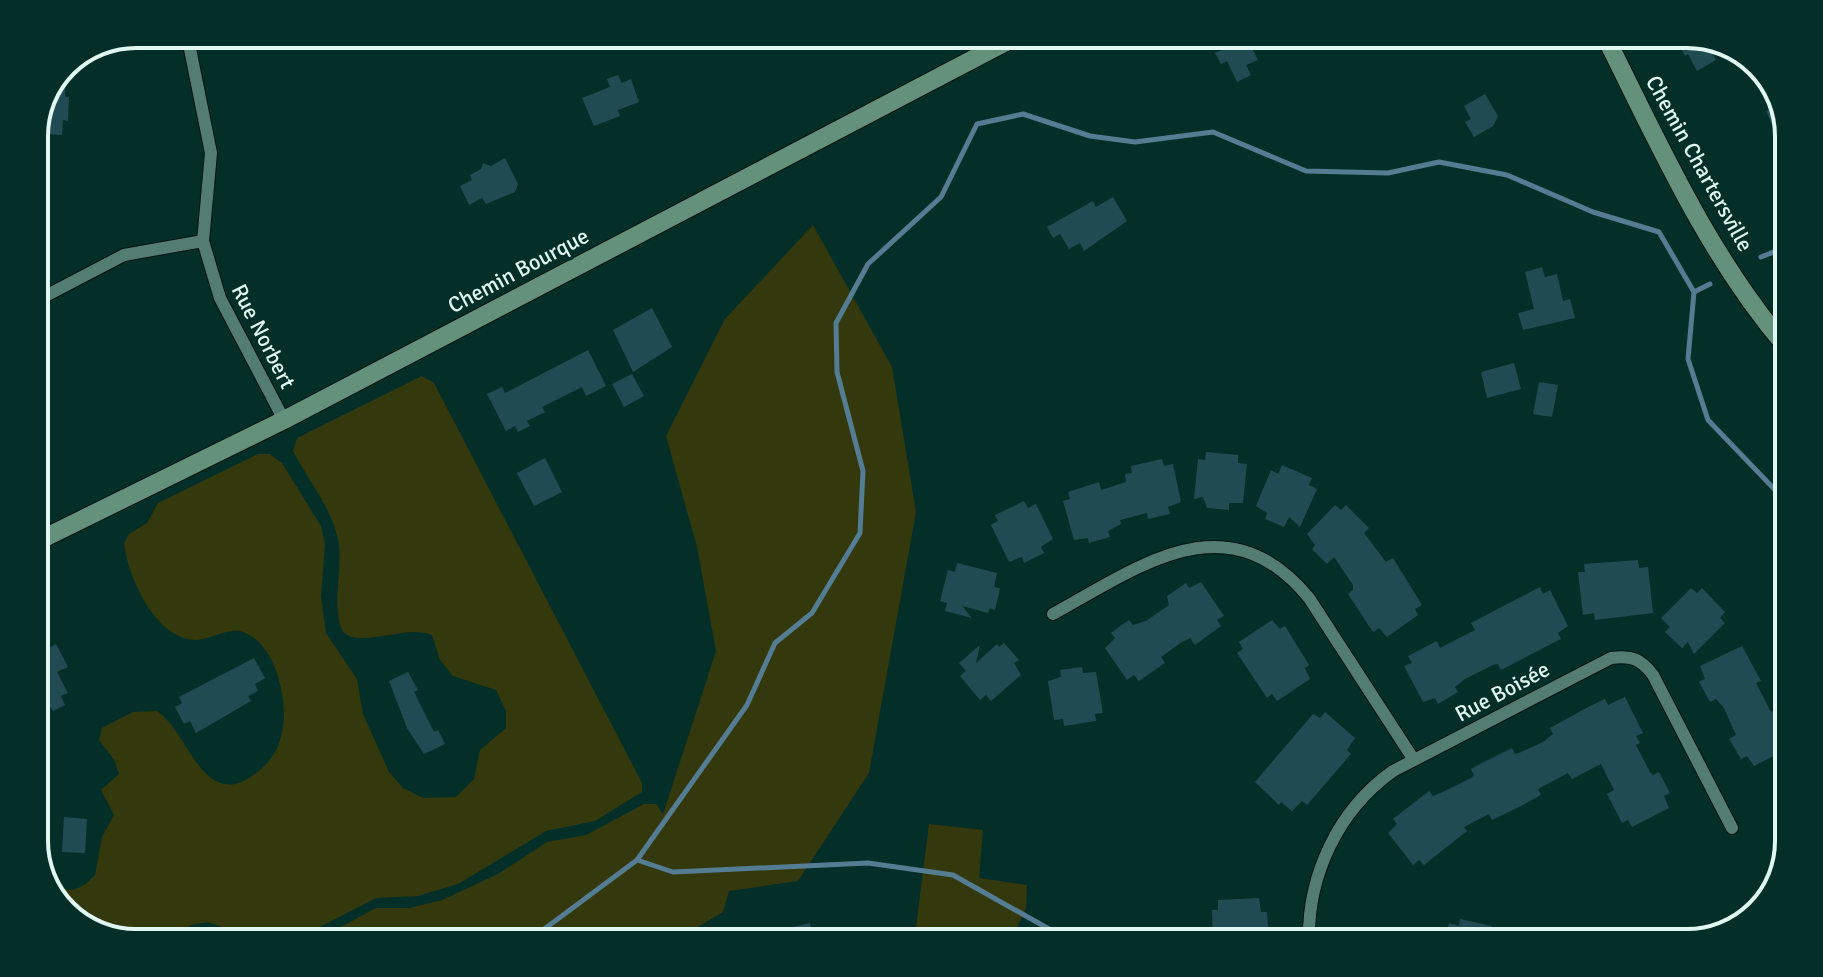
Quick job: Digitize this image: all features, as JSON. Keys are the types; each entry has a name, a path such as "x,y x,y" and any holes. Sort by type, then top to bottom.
{"street":[{"name":"Rue Norbert","path":"190,48 211,153 203,241 220,298 284,420"},
{"name":"Chemin Bourque","path":"48,536 284,420 994,48"},
{"name":"Chemin Chartersville","path":"1611,48 1689,200 1743,290 1775,332"},
{"path":"48,295 124,255 203,241"},
{"path":"1053,614 1165,554 1200,546 1238,549 1258,555 1294,580 1309,598 1414,760"},
{"name":"Rue Boisée","path":"1310,929 1312,897 1329,846 1373,787 1414,760 1601,662 1631,657 1639,660 1653,675 1732,828"}],"green space":[{"path":"813,225 892,367 916,512 869,773 798,881 729,891 723,912 694,929 337,929 376,908 409,908 442,900 498,874 547,842 586,835 644,804 656,804 663,814 716,651 697,547 666,436 725,319"},
{"path":"422,376 434,383 642,783 642,792 595,821 546,831 458,884 418,896 376,898 316,929 229,929 208,922 184,929 136,929 97,920 78,907 62,889 73,890 95,875 102,837 114,815 101,790 119,774 114,760 99,740 102,728 133,712 157,711 169,722 200,767 225,784 241,782 260,770 278,746 284,705 270,656 254,638 243,632 225,632 196,640 181,637 168,629 146,604 131,572 124,543 129,534 147,523 158,503 258,454 270,454 282,463 321,526 325,544 321,597 326,633 357,679 363,714 389,772 403,788 423,798 456,797 474,779 480,750 506,728 506,711 496,690 453,676 440,660 432,635 410,632 362,638 343,632 337,598 338,539 325,505 293,451 297,438"},
{"path":"929,824 983,830 979,878 1027,885 1026,908 1016,929 916,929"}],"building":[{"path":"1257,48 1253,50 1258,60 1246,65 1251,75 1237,82 1227,61 1221,64 1215,53"},
{"path":"1681,48 1712,52 1716,60 1697,71 1688,54 1685,56"},
{"path":"618,75 622,83 631,79 639,102 618,110 620,116 594,126 582,98 610,87 607,79"},
{"path":"66,84 65,97 69,97 68,121 63,120 62,135 48,134 48,130 55,102"},
{"path":"1485,94 1498,116 1493,126 1474,137 1465,122 1471,119 1464,106"},
{"path":"1770,109 1775,132 1766,111"},
{"path":"505,158 518,184 515,192 486,204 482,198 469,205 460,186 472,180 470,175 481,169 483,163 491,166"},
{"path":"1113,197 1127,221 1084,251 1080,243 1069,249 1060,234 1053,238 1047,227 1093,201 1096,207"},
{"path":"1542,267 1545,277 1557,274 1563,301 1570,299 1575,318 1523,330 1518,313 1534,309 1525,272"},
{"path":"652,308 672,347 633,372 613,330"},
{"path":"588,350 606,386 586,396 582,387 542,407 545,412 527,421 530,426 518,432 515,426 506,431 487,394 502,387 505,393"},
{"path":"1514,363 1521,389 1487,398 1481,372"},
{"path":"632,374 644,396 624,407 612,384"},
{"path":"1539,382 1558,385 1552,417 1533,414"},
{"path":"1206,452 1238,455 1238,463 1247,464 1243,503 1229,503 1229,510 1207,508 1203,497 1194,499 1198,459 1205,460"},
{"path":"545,458 562,492 534,506 517,473"},
{"path":"1162,459 1164,466 1173,464 1181,502 1168,507 1170,514 1148,519 1147,513 1120,520 1121,524 1108,531 1110,537 1089,543 1088,538 1074,540 1063,501 1070,499 1068,492 1099,482 1101,490 1126,482 1125,474 1132,473 1131,466"},
{"path":"1282,465 1312,478 1309,485 1317,489 1300,527 1289,517 1284,527 1265,519 1267,513 1256,506 1271,470 1278,474"},
{"path":"1024,501 1028,508 1036,504 1053,539 1041,547 1044,553 1024,563 1022,557 1009,562 991,525 998,521 995,515"},
{"path":"1335,505 1341,510 1346,505 1369,528 1364,533 1386,562 1393,558 1422,605 1415,609 1418,615 1387,637 1379,628 1373,632 1348,594 1353,590 1353,585 1334,557 1327,564 1312,549 1315,545 1307,534"},
{"path":"1638,560 1639,568 1648,567 1653,613 1595,620 1594,613 1583,615 1578,572 1585,572 1584,564"},
{"path":"957,563 997,573 994,587 1000,588 995,610 990,608 988,613 962,606 972,618 945,611 947,603 940,601 948,570 955,572"},
{"path":"1201,582 1224,616 1217,620 1221,626 1195,645 1190,638 1182,642 1161,657 1165,663 1139,681 1134,675 1127,680 1105,648 1115,638 1111,633 1129,620 1133,625 1146,621 1169,605 1167,596 1186,583 1189,588"},
{"path":"1540,587 1543,594 1550,590 1568,626 1558,633 1561,639 1501,670 1498,664 1493,665 1465,679 1455,687 1458,692 1438,704 1435,698 1423,702 1404,666 1412,663 1408,656 1437,641 1440,648 1475,630 1471,623"},
{"path":"1691,588 1697,593 1702,588 1725,612 1720,618 1725,623 1694,654 1688,642 1682,648 1665,632 1670,627 1661,618"},
{"path":"1272,620 1280,629 1285,626 1309,665 1305,668 1310,679 1277,701 1272,694 1267,698 1237,653 1243,649 1239,642"},
{"path":"1004,643 1019,660 1014,663 1021,675 991,701 986,695 980,700 960,676 966,671 959,663 980,645 976,663 997,644 999,647"},
{"path":"56,644 68,667 57,672 68,693 61,696 65,705 53,711 48,703 48,648"},
{"path":"1742,646 1761,681 1756,683 1771,712 1775,710 1775,755 1754,766 1747,756 1741,759 1729,739 1736,735 1724,708 1716,699 1710,702 1699,682 1705,679 1700,666"},
{"path":"254,658 265,678 255,684 258,691 248,696 251,701 196,733 190,721 184,724 175,707 182,703 179,697"},
{"path":"1082,667 1083,673 1096,672 1103,713 1095,714 1096,721 1064,726 1063,719 1054,720 1048,681 1061,677 1060,670"},
{"path":"408,672 418,690 414,692 434,732 438,730 445,744 424,754 407,728 389,681"},
{"path":"1625,697 1643,733 1636,736 1640,743 1636,745 1650,772 1653,775 1659,772 1670,793 1664,796 1669,808 1632,827 1628,820 1622,823 1607,794 1614,790 1601,764 1572,779 1568,773 1538,789 1541,795 1521,806 1492,820 1489,814 1464,827 1467,831 1424,865 1419,860 1413,865 1388,833 1397,824 1393,819 1429,791 1433,796 1471,778 1474,775 1471,769 1512,748 1515,754 1543,742 1553,734 1550,728 1590,706 1605,699 1608,705"},
{"path":"1325,712 1355,738 1347,750 1351,754 1307,805 1302,801 1292,811 1281,802 1279,805 1255,782 1313,714 1320,718"},
{"path":"64,817 87,819 85,853 62,852"},
{"path":"1259,898 1261,912 1267,912 1268,929 1213,929 1212,910 1218,910 1218,900"},
{"path":"1460,919 1492,926 1491,929 1448,929 1449,923 1459,926"},
{"path":"810,923 811,929 788,929"}],"waterway":[{"path":"544,929 637,860 747,705 775,643 812,613 860,533 863,471 837,372 836,323 868,264 941,197 977,124 1023,114 1090,136 1135,142 1213,132 1306,171 1388,173 1439,162 1507,175 1593,212 1659,232 1694,292 1688,359 1708,420 1775,490"},
{"path":"1761,257 1775,252"},
{"path":"1694,292 1710,284"},
{"path":"637,860 673,872 868,863 953,875 1049,929"}]}
